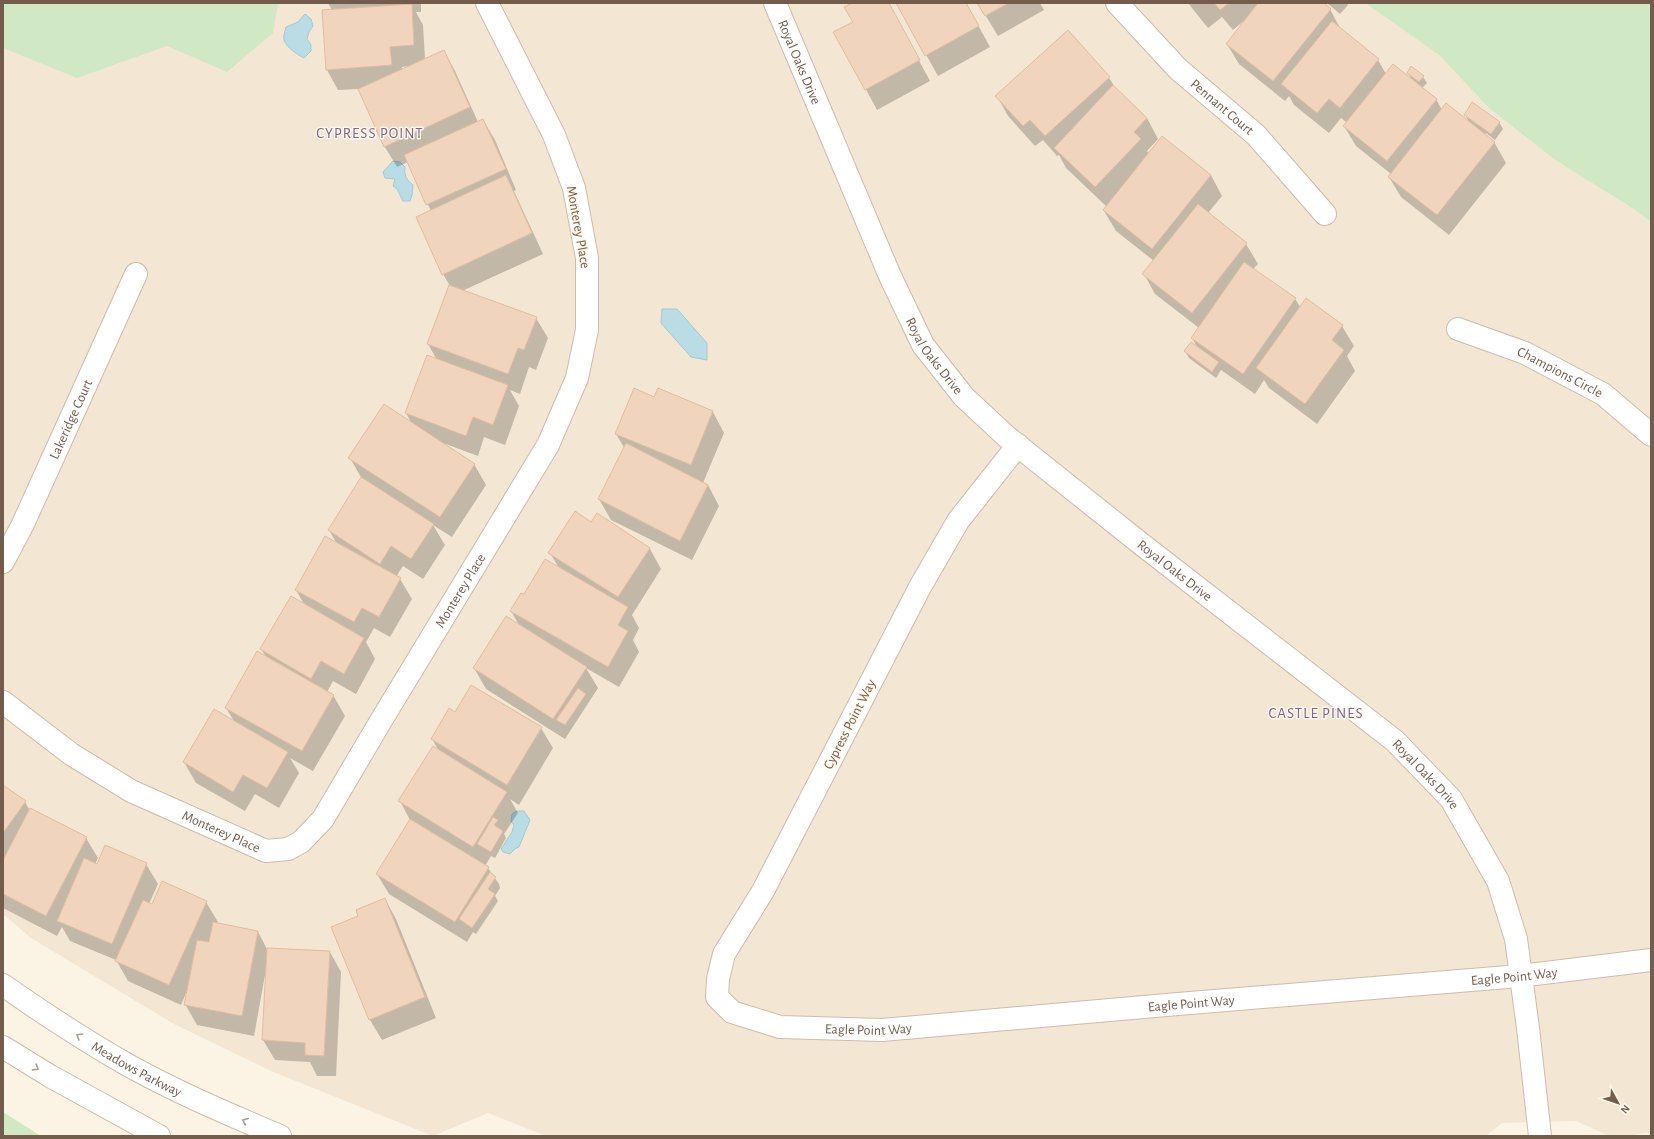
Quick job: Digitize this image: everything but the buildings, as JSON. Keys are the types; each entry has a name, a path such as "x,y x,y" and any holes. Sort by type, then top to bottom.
{"street":[{"name":"Monterey Place","path":"3,702 71,754 131,791 266,851 288,849 301,842 323,819 548,445 577,378 587,330 587,258 574,188 554,135 487,3"},
{"name":"Royal Oaks Drive","path":"775,3 887,268 923,345 964,397 1018,445 1140,543 1396,741 1451,799 1498,881 1516,939 1540,1136"},
{"name":"Pennant Court","path":"1116,3 1178,69 1256,135 1325,214"},
{"name":"Lakeridge Court","path":"3,562 26,517 136,274"},
{"name":"Champions Circle","path":"1458,329 1525,353 1603,394 1651,435"},
{"name":"Cypress Point Way","path":"732,1012 717,997 718,979 724,954 763,891 920,587 958,521 1018,445"},
{"name":"Eagle Point Way","path":"732,1012 780,1027 882,1030 1186,1003 1520,976 1651,960"},
{"name":"Meadows Parkway","path":"3,985 53,1020 126,1064 172,1088 280,1136"},
{"path":"3,1047 50,1076 159,1136"}],"shaded area":[{"path":"3,3 1365,3 1439,55 1489,108 1555,160 1635,210 1651,222 1651,1132 1628,1136 1609,1136 1576,1121 1502,1123 1486,1136 546,1136 488,1113 433,1136 271,1071 172,1023 31,938 3,914"}],"green space":[{"path":"3,3 278,3 273,33 227,72 167,46 77,78 3,48"},
{"path":"1365,3 1651,3 1651,222 1635,210 1555,160 1489,108 1439,55"},
{"path":"3,1112 41,1136 3,1136"}],"water":[{"path":"305,14 311,19 313,26 307,39 311,45 311,51 304,58 285,43 284,37 286,27 298,22"},
{"path":"393,161 400,162 405,167 406,177 413,185 410,201 403,201 397,189 393,186 395,179 385,178 383,172"},
{"path":"662,309 677,309 707,343 707,360 691,357 661,323"},
{"path":"517,811 524,811 530,820 519,847 510,854 503,852 501,849 512,832 514,825 511,821 512,814"}],"district":[{"name":"CYPRESS POINT","path":"370,133"},
{"name":"CASTLE PINES","path":"1316,713"}]}
